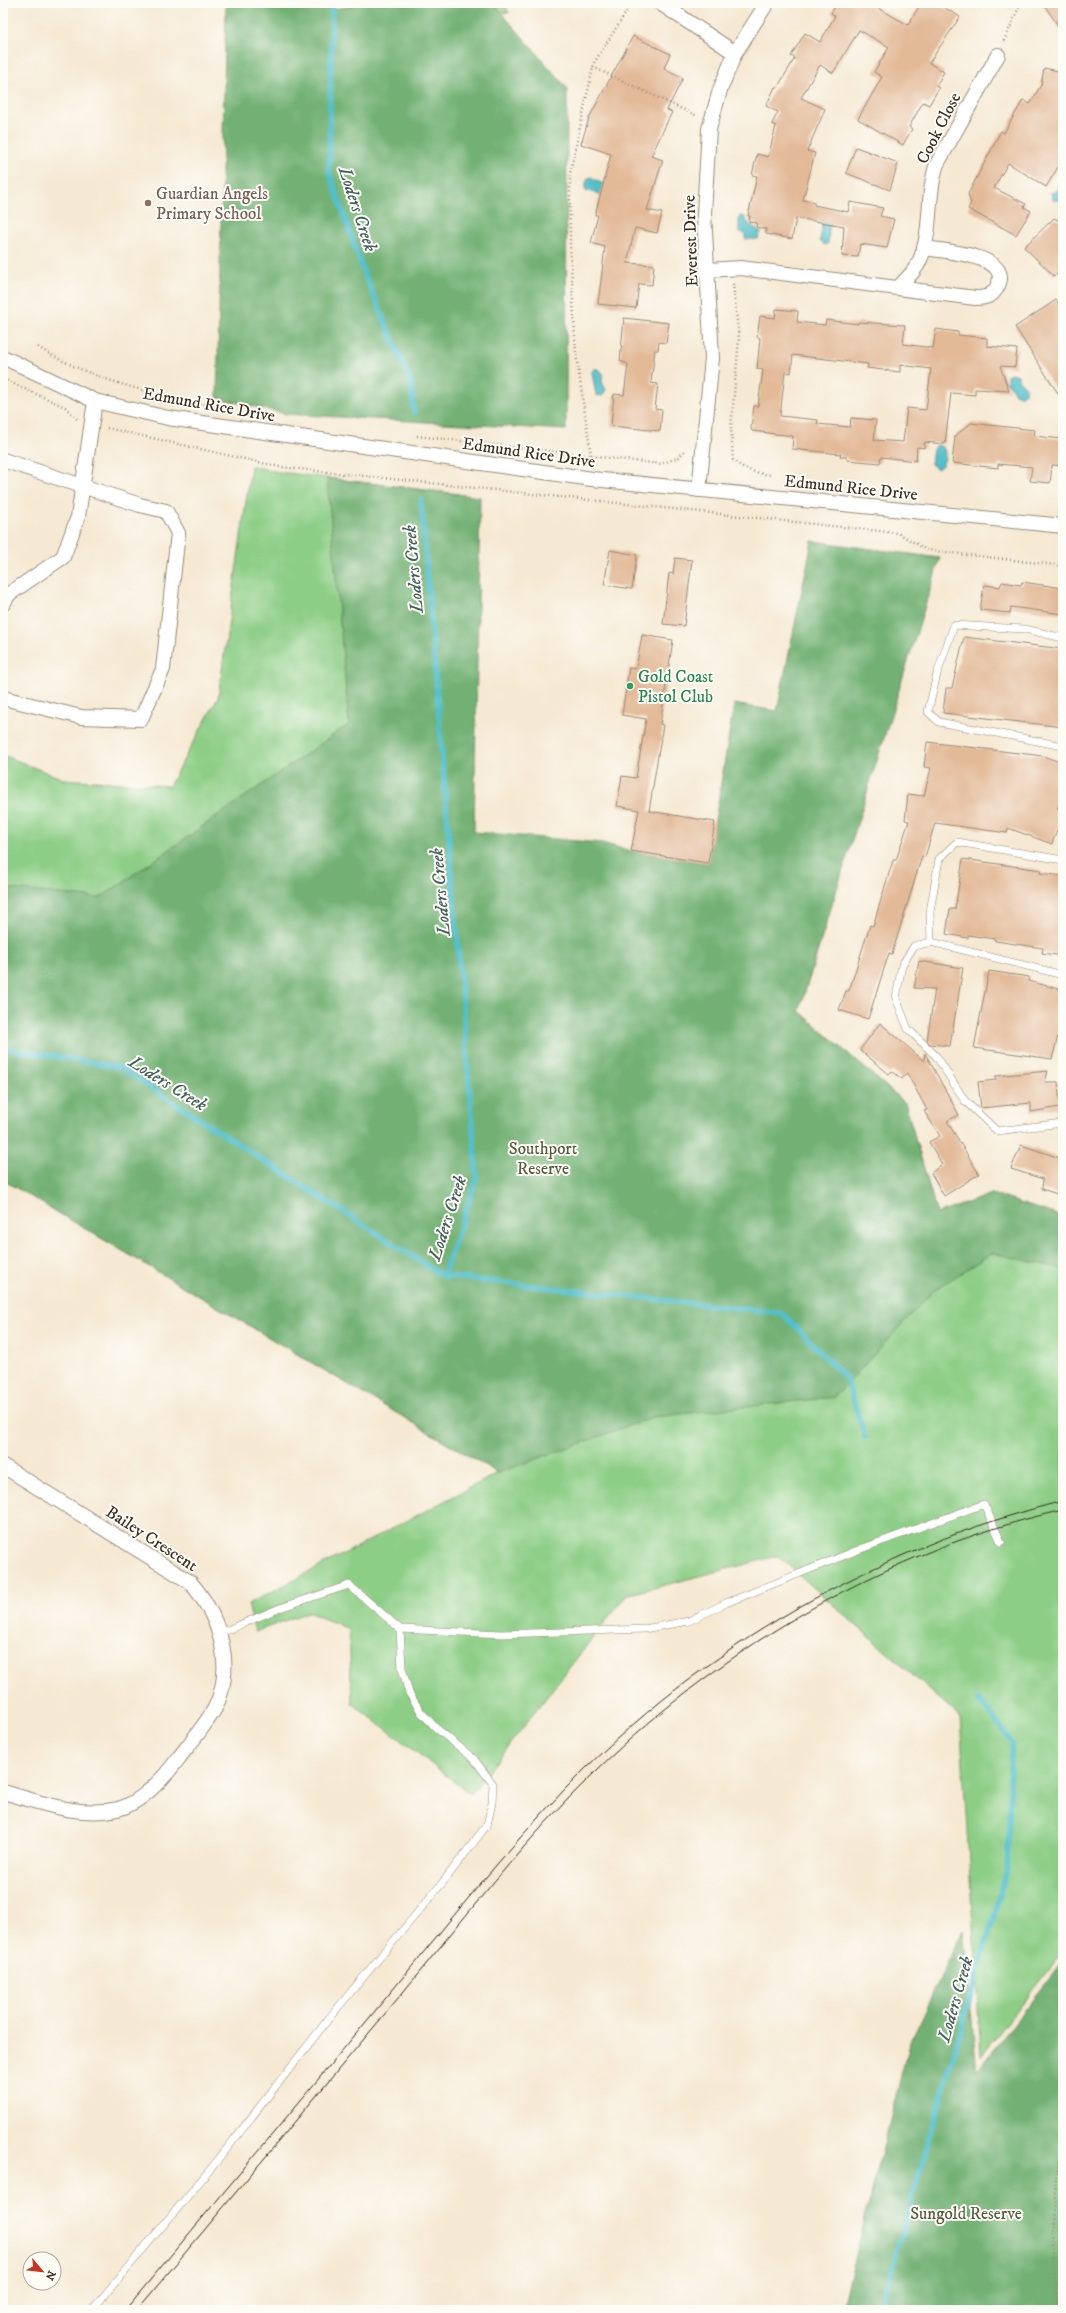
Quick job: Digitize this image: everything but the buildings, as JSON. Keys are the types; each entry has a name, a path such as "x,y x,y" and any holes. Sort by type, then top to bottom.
{"street":[{"path":"660,3 736,53"},
{"name":"Everest Drive","path":"699,490 712,358 710,295 704,214 710,122 720,90 736,53 767,3"},
{"name":"Cook Close","path":"900,286 920,261 924,248 932,179 937,164 998,55"},
{"path":"707,270 731,268 900,286 982,298 988,296 997,288 999,282 999,272 989,260 924,248"},
{"name":"Edmund Rice Drive","path":"3,357 95,400 168,418 592,479 1063,526"},
{"path":"3,604 9,594 63,557 78,517 95,400"},
{"path":"3,460 140,505 166,511 178,533 163,669 141,719 81,717 3,698"},
{"name":"Bailey Crescent","path":"3,1466 190,1582 204,1598 220,1633 223,1674 215,1708 158,1784 140,1798 120,1809 95,1812 64,1809 3,1792"}],"lane":[{"path":"1063,638 1026,629 954,625 937,674 928,712 939,722 1063,746"},
{"path":"931,942 930,912 939,859 957,842 1063,860"},
{"path":"1063,975 931,942 914,946 902,965 896,998 908,1029 937,1057 965,1100 997,1131 1063,1124"},
{"path":"220,1633 280,1608 349,1585 400,1629 510,1633 644,1629 689,1621 726,1603 858,1550 984,1504 1001,1542"},
{"path":"92,2310 218,2160 330,2017 444,1882 487,1825 492,1803 493,1784 474,1759 436,1728 421,1712 409,1693 402,1668 400,1629"}],"path":[{"path":"591,455 576,354 570,244 570,173 594,67 632,3"},
{"path":"998,55 1021,3"},
{"path":"594,67 710,122"},
{"path":"731,268 738,339 730,446 733,460 744,468 754,473 770,475"},
{"path":"38,347 58,359 98,377 225,409"},
{"path":"3,380 65,407 74,418 92,424 280,467 898,533 927,550 1063,566"},
{"path":"411,435 661,464 679,457 686,450 687,442"},
{"path":"1060,2310 1053,2263 1054,2191 1063,2141"}],"green space":[{"path":"226,3 333,3 334,9 368,3 493,3 567,88 566,430 286,414 217,398"},
{"path":"446,3 504,3 509,13"},
{"name":"Southport Reserve","path":"251,466 279,472 459,494 439,859 841,875 799,1011 905,1103 937,1214 992,1194 1063,1217 1063,1951 981,2056 960,1717 778,1556 626,1595 471,1794 352,1703 349,1629 308,1612 255,1632 248,1604 498,1473 3,1180 3,755 63,779 169,786 218,698"},
{"name":"Southport Reserve","path":"327,478 480,497 474,832 602,843 631,851 708,863 734,704 777,711 812,541 940,558 799,1011 905,1103 937,1214 992,1194 1063,1217 1063,1269 992,1253 933,1291 835,1397 653,1417 498,1473 3,1180 3,888 100,898 349,724"},
{"name":"Sungold Reserve","path":"963,1930 977,2071 1063,1961 1063,2310 842,2310 909,2044"}],"water":[{"path":"591,177 603,184 602,195 585,190 587,179"},
{"path":"1063,181 1063,200 1053,200 1051,193 1058,190"},
{"path":"739,217 745,217 745,221 761,232 758,239 745,239 745,234 739,231"},
{"path":"823,219 832,220 833,224 829,228 828,243 825,245 820,241"},
{"path":"594,369 599,369 603,373 602,382 606,390 602,396 596,395 592,372"},
{"path":"1011,373 1018,375 1018,379 1026,387 1026,391 1020,396 1015,394 1010,385 1007,383 1007,376"},
{"path":"937,445 943,447 945,456 942,465 937,469 931,464 933,449"}],"waterway":[{"name":"Loders Creek","path":"332,3 329,172 364,273 411,382 414,413"},
{"name":"Loders Creek","path":"421,500 477,1178 443,1276"},
{"name":"Loders Creek","path":"3,1048 119,1067 443,1276 782,1313 846,1378 865,1437"},
{"name":"Loders Creek","path":"880,2310 1007,1870 1012,1742 979,1700"}],"tram line":[{"path":"125,2310 499,1862 568,1786 620,1736 676,1689 734,1647 796,1609 859,1575 925,1546 993,1521 1063,1501"},
{"path":"137,2310 520,1852 570,1796 646,1725 699,1683 754,1644 812,1608 873,1577 935,1550 998,1527 1063,1510"}],"place":[{"name":"Guardian Angels Primary School","path":"148,203"},
{"name":"Gold Coast Pistol Club","path":"630,686"}]}
